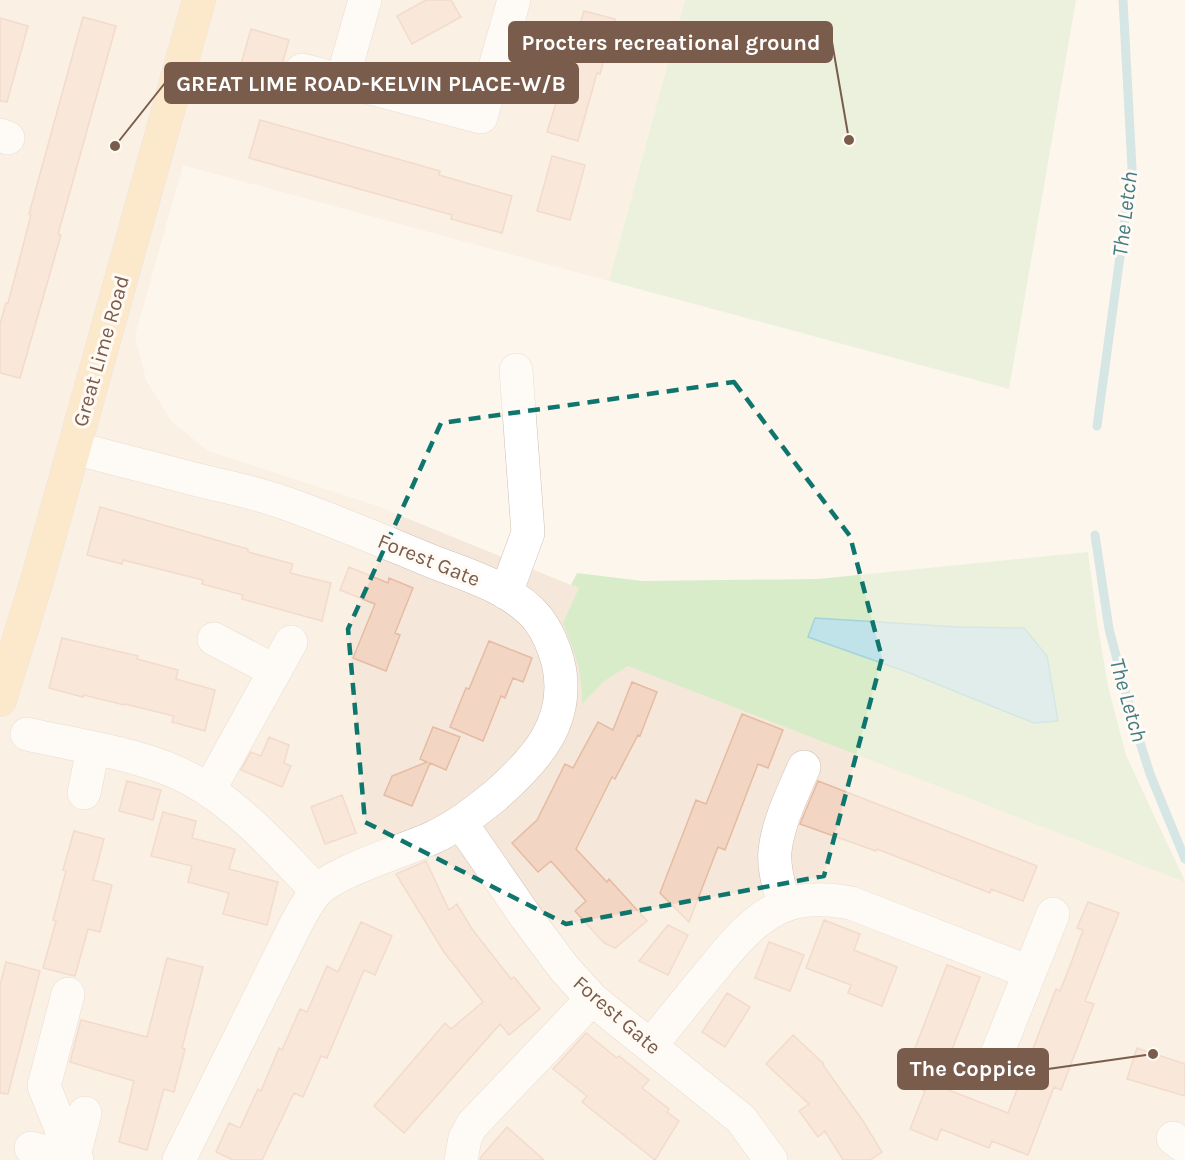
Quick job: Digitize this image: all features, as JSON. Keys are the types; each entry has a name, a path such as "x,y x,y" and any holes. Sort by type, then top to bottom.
{"main road":[{"name":"Great Lime Road","path":"0,700 38,577 199,0"}],"street":[{"path":"342,81 365,0"},
{"path":"302,70 481,117 514,0"},
{"path":"506,593 528,533 516,370"},
{"name":"Forest Gate","path":"74,448 274,499 344,525 506,593 538,618 548,634 561,675 561,694 552,731 522,771 461,823 433,838 345,874 317,891 296,924 178,1160"},
{"path":"214,639 275,671"},
{"path":"209,790 291,642"},
{"path":"27,734 150,762 190,779 241,814 317,891"},
{"path":"84,794 93,749"},
{"path":"784,906 776,873 775,851 780,826 804,767"},
{"name":"Forest Gate","path":"461,823 526,917 564,968 592,999 741,1119 771,1160"},
{"path":"650,1046 733,945 767,914 784,906 816,899 851,903 1029,972"},
{"path":"995,1059 1053,914"},
{"path":"68,994 44,1086 75,1159"},
{"path":"461,1160 465,1138 472,1125 592,999"},
{"path":"75,1159 85,1113"},
{"path":"31,1148 75,1159"}],"highlighted area":[{"path":"734,382 850,536 882,658 824,876 566,924 365,822 348,629 441,423"}],"shaded area":[{"path":"0,0 685,0 609,281 183,165 135,336 146,380 171,421 208,451 377,506 571,585 1150,808 1185,880 1185,1160 0,1160"}],"green space":[{"path":"685,0 1076,0 1009,389 609,281"},
{"path":"1088,552 1108,686 1126,755 1185,882 628,666 604,681 582,704 579,672 563,623 579,588 571,585 577,573 642,581 818,579"}],"water":[{"path":"815,618 958,627 1024,628 1047,656 1058,721 1034,723 907,672 808,637"}],"building":[{"path":"426,0 451,0 461,17 412,44 397,16"},
{"path":"584,11 615,19 578,141 547,132"},
{"path":"83,17 116,26 58,234 61,235 20,378 0,373 0,324 6,303 8,303 31,215 29,214"},
{"path":"0,18 28,26 7,102 0,101"},
{"path":"251,29 289,40 271,103 233,92"},
{"path":"260,120 440,171 439,175 512,196 502,233 451,219 452,215 249,158"},
{"path":"552,156 585,165 570,220 537,211"},
{"path":"100,507 248,549 248,552 293,564 290,573 331,583 322,621 242,599 243,595 202,584 203,580 123,560 122,564 87,555"},
{"path":"349,567 388,583 389,578 413,588 395,633 400,635 386,671 353,658 375,604 340,590"},
{"path":"62,638 138,656 137,659 178,670 176,679 215,690 205,731 172,722 174,716 49,688"},
{"path":"489,641 532,658 523,682 513,678 505,698 501,696 483,741 450,727"},
{"path":"632,682 657,692 640,736 638,735 615,779 612,777 576,849 607,882 609,879 647,921 615,948 604,943 575,911 586,901 551,861 538,872 512,843 537,820 565,764 573,768 598,722 613,730"},
{"path":"742,714 783,730 768,768 758,764 725,850 718,847 689,922 660,893 696,800 706,804"},
{"path":"433,727 460,737 446,770 430,763 412,806 384,795 392,776 427,762 420,759"},
{"path":"269,737 289,745 284,763 291,766 282,787 241,770 251,752 261,756"},
{"path":"127,781 161,790 153,820 119,811"},
{"path":"818,781 1037,866 1023,901 991,889 990,893 877,849 876,851 800,824"},
{"path":"342,795 356,833 325,844 311,807"},
{"path":"163,812 196,821 192,838 235,849 229,869 278,882 267,925 223,914 229,893 188,882 192,866 151,856"},
{"path":"74,831 104,839 93,880 112,885 100,932 88,929 75,976 43,968 56,921 53,920 66,871 63,870"},
{"path":"426,861 449,910 457,904 472,929 511,979 514,977 540,1009 509,1035 500,1024 404,1133 374,1106 445,1023 451,1029 483,1002 444,952 396,874"},
{"path":"1088,902 1119,913 1085,1001 1094,1004 1061,1090 1054,1087 1028,1155 992,1141 989,1148 941,1129 937,1140 910,1129 925,1091 902,1082 947,965 980,977 938,1086 1008,1113 1056,989 1060,991 1070,966 1083,930 1077,928"},
{"path":"824,920 860,934 854,950 897,967 882,1006 848,993 851,985 806,968"},
{"path":"361,922 392,936 375,975 364,970 327,1058 321,1056 303,1097 294,1093 262,1160 233,1160 216,1152 229,1123 240,1128 258,1089 261,1091 279,1048 282,1050 300,1009 307,1012 327,966 338,972"},
{"path":"668,925 688,935 668,975 639,961"},
{"path":"769,942 804,955 790,991 755,978"},
{"path":"167,958 203,967 182,1048 185,1049 174,1092 164,1089 147,1150 119,1142 134,1081 70,1062 81,1020 147,1037"},
{"path":"6,962 40,971 8,1094 0,1093 0,985"},
{"path":"727,993 750,1007 725,1047 702,1032"},
{"path":"586,1033 649,1080 642,1088 669,1109 667,1112 679,1121 655,1160 582,1102 587,1096 553,1069"},
{"path":"793,1035 824,1064 882,1152 870,1160 843,1160 825,1131 818,1137 799,1111 809,1104 766,1064"},
{"path":"1137,1048 1185,1064 1185,1096 1127,1079"},
{"path":"507,1127 544,1160 480,1160"}],"waterway":[{"name":"The Letch","path":"1097,426 1132,168 1123,0"},
{"name":"The Letch","path":"1095,535 1109,629 1133,720 1150,774 1185,859"}],"place":[{"name":"Procters recreational ground","path":"849,140"},
{"name":"GREAT LIME ROAD-KELVIN PLACE-W/B","path":"115,146"},
{"name":"The Coppice","path":"1153,1054"}]}
